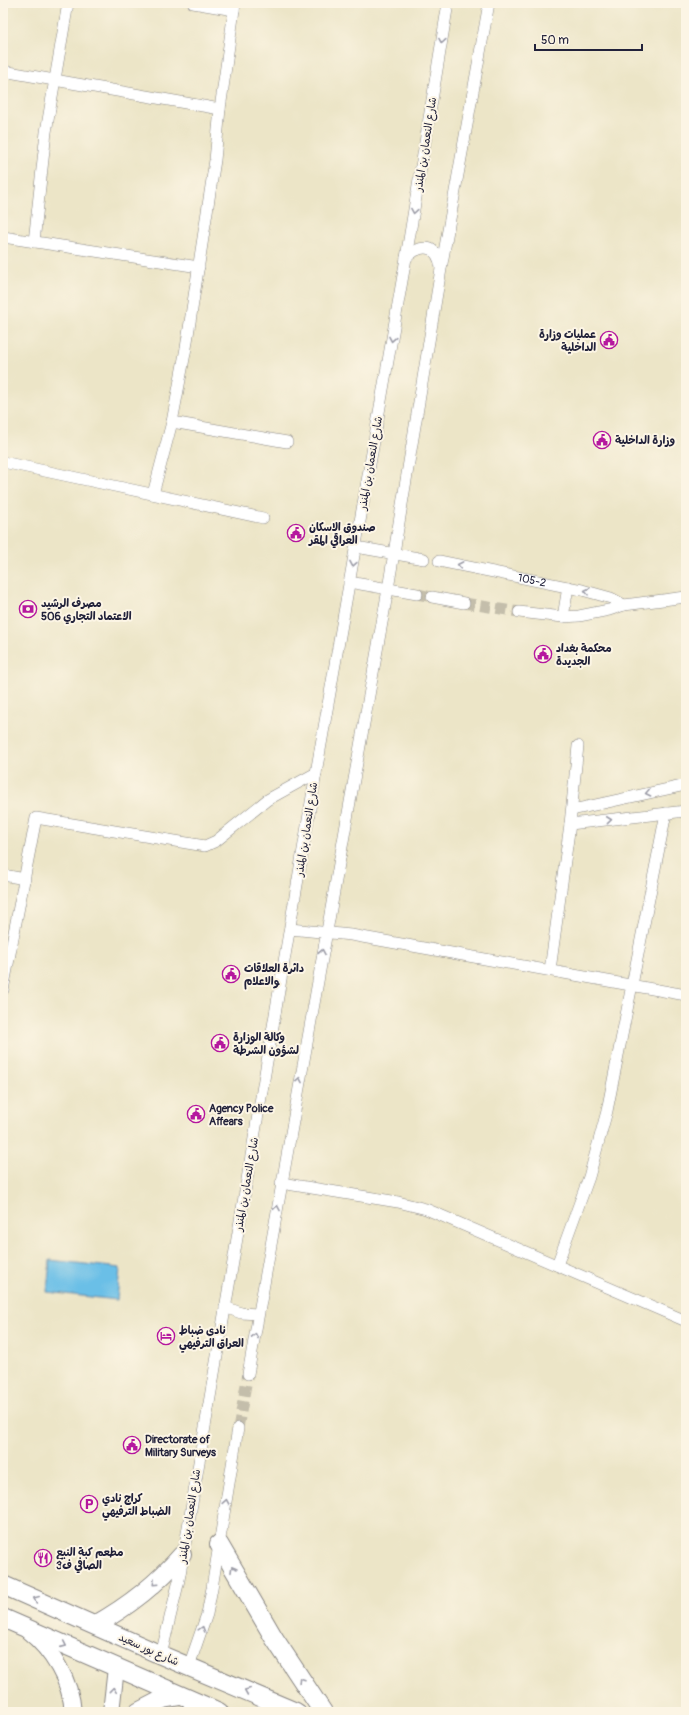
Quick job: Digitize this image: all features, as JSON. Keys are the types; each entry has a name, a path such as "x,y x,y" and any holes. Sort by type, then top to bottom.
{"main road":[{"path":"219,1544 274,1638 323,1712"},
{"path":"95,1625 134,1601 151,1587 182,1555"},
{"name":"شارع بور سعيد","path":"3,1585 161,1655 296,1712"},
{"path":"3,1618 219,1712"},
{"path":"138,1712 164,1699 180,1696"}],"street":[{"path":"34,242 54,81 68,3"},
{"path":"153,494 172,422 199,267 215,160 220,109 234,6 193,3"},
{"name":"شارع النعمان بن المنذر","path":"161,1655 174,1605 316,773 406,258 448,3"},
{"path":"248,1374 325,933 388,589 441,269 489,3"},
{"path":"3,72 220,109"},
{"path":"3,237 199,267"},
{"path":"406,258 415,250 428,248 435,252 438,256 441,269"},
{"path":"172,422 287,442"},
{"path":"3,462 263,518"},
{"path":"356,547 424,558"},
{"name":"105-2","path":"439,561 568,587 597,594 624,605"},
{"path":"349,582 417,594"},
{"path":"563,617 568,587"},
{"path":"432,597 464,603"},
{"name":"105-2","path":"519,612 563,617 594,614 624,605 686,597"},
{"path":"550,970 572,810 578,746"},
{"path":"3,990 7,948 25,879 36,818 205,846 216,841 267,800 316,773"},
{"path":"572,810 686,785"},
{"path":"570,824 686,811"},
{"path":"557,1265 596,1156 607,1111 666,813"},
{"path":"3,875 25,879"},
{"path":"290,929 352,935 686,995"},
{"path":"281,1183 412,1205 439,1215 686,1321"},
{"path":"225,1307 241,1313 258,1314"},
{"path":"189,1666 206,1614 216,1569 238,1428"},
{"path":"20,1625 37,1638 54,1659 69,1690 73,1712"},
{"path":"111,1712 116,1668"}],"water":[{"path":"50,1260 120,1268 117,1300 47,1292"}],"tunnel":[{"path":"417,594 432,597"},
{"path":"464,603 519,612"},
{"path":"238,1428 248,1374"}],"place":[{"name":"عمليات وزارة الداخلية","path":"609,340"},
{"name":"وزارة الداخلية","path":"602,440"},
{"name":"صندوق الاسكان العراقي المقر","path":"296,533"},
{"name":"مصرف الرشيد الاعتماد التجاري 506","path":"28,609"},
{"name":"محكمة بغداد الجديدة","path":"543,654"},
{"name":"دائرة العلاقات والاعلام","path":"231,974"},
{"name":"وكالة الوزارة لشؤون الشرطة","path":"220,1043"},
{"name":"Agency Police Affears","path":"196,1114"},
{"name":"نادي ضباط العراق الترفيهي","path":"166,1336"},
{"name":"Directorate of Military Surveys","path":"132,1445"},
{"name":"كراج نادي الضباط الترفيهي","path":"89,1504"},
{"name":"مطعم كبة النبع الصافي ف3","path":"43,1558"}]}
